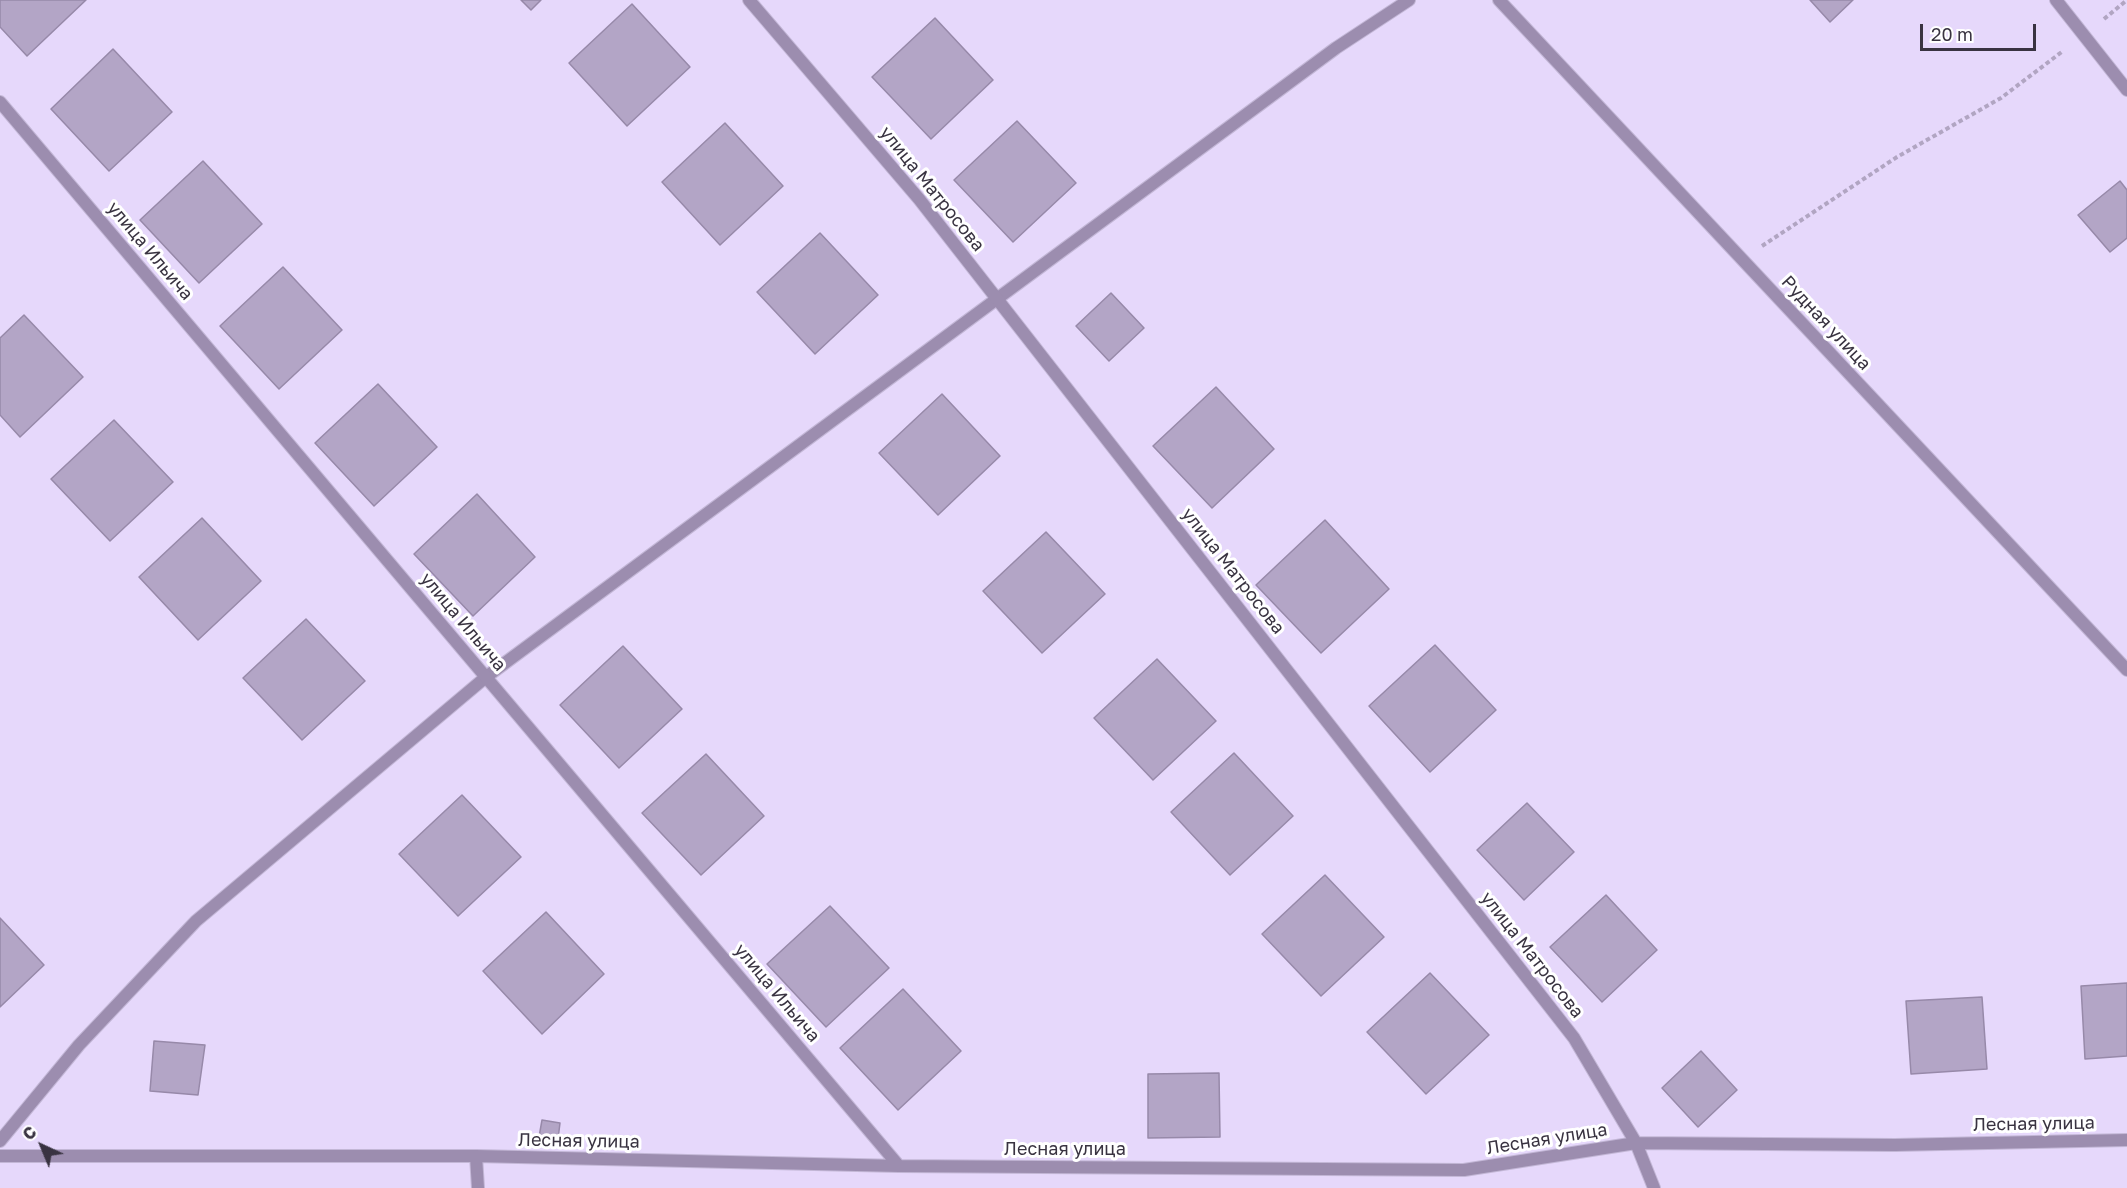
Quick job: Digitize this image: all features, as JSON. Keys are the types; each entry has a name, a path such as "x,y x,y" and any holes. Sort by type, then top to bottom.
{"street":[{"name":"улица Матросова","path":"749,0 919,199 1574,1038 1636,1143 1654,1188"},
{"path":"0,1142 79,1045 196,921 486,677 1336,48 1409,0"},
{"name":"Рудная улица","path":"1499,0 2127,670"},
{"path":"2056,0 2127,90"},
{"name":"улица Ильича","path":"0,102 899,1166"},
{"name":"Лесная улица","path":"0,1156 476,1156 899,1166 1464,1170 1636,1143 1895,1145 2127,1140"},
{"path":"476,1156 478,1188"}],"path":[{"path":"1742,259 1897,157 2001,98 2084,36 2127,0"}],"building":[{"path":"0,0 86,0 27,56 0,27"},
{"path":"521,0 541,0 531,10"},
{"path":"1810,0 1853,0 1830,22"},
{"path":"632,4 690,67 627,126 569,63"},
{"path":"935,18 993,80 931,139 872,77"},
{"path":"113,49 172,112 109,171 51,109"},
{"path":"1017,121 1076,183 1013,242 954,180"},
{"path":"725,123 783,186 720,245 662,182"},
{"path":"203,161 262,224 199,283 140,220"},
{"path":"2120,181 2127,190 2127,238 2110,252 2078,215"},
{"path":"820,233 878,295 815,354 757,292"},
{"path":"283,267 342,330 279,389 220,326"},
{"path":"1111,293 1144,328 1109,361 1076,326"},
{"path":"24,315 83,377 20,437 0,415 0,338"},
{"path":"378,384 437,447 374,506 315,443"},
{"path":"1216,387 1274,449 1212,508 1153,446"},
{"path":"942,394 1000,456 938,515 879,453"},
{"path":"114,420 173,482 110,541 51,479"},
{"path":"477,494 535,557 473,616 414,554"},
{"path":"202,518 261,581 198,640 139,577"},
{"path":"1325,520 1389,589 1321,653 1256,585"},
{"path":"1046,532 1105,594 1042,653 983,591"},
{"path":"306,619 365,681 302,740 243,678"},
{"path":"1435,645 1496,710 1430,772 1369,706"},
{"path":"623,646 682,709 619,768 560,705"},
{"path":"1157,659 1216,721 1153,780 1094,718"},
{"path":"1234,753 1293,816 1230,875 1171,812"},
{"path":"706,754 764,816 701,875 642,813"},
{"path":"462,795 521,857 458,916 399,854"},
{"path":"1527,803 1574,852 1524,900 1477,850"},
{"path":"1325,875 1384,937 1321,996 1262,934"},
{"path":"1606,895 1657,950 1602,1002 1550,947"},
{"path":"830,906 889,968 826,1027 767,964"},
{"path":"546,912 604,974 542,1034 483,971"},
{"path":"0,918 44,965 0,1007"},
{"path":"1430,973 1489,1035 1426,1094 1367,1032"},
{"path":"2127,983 2127,1056 2085,1059 2081,986"},
{"path":"903,989 961,1051 898,1110 840,1048"},
{"path":"1982,997 1987,1069 1911,1074 1906,1001"},
{"path":"154,1041 205,1045 198,1095 150,1091"},
{"path":"1701,1051 1737,1090 1698,1127 1662,1088"},
{"path":"1219,1073 1220,1137 1148,1138 1148,1074"},
{"path":"542,1120 560,1123 558,1139 539,1137"}]}
